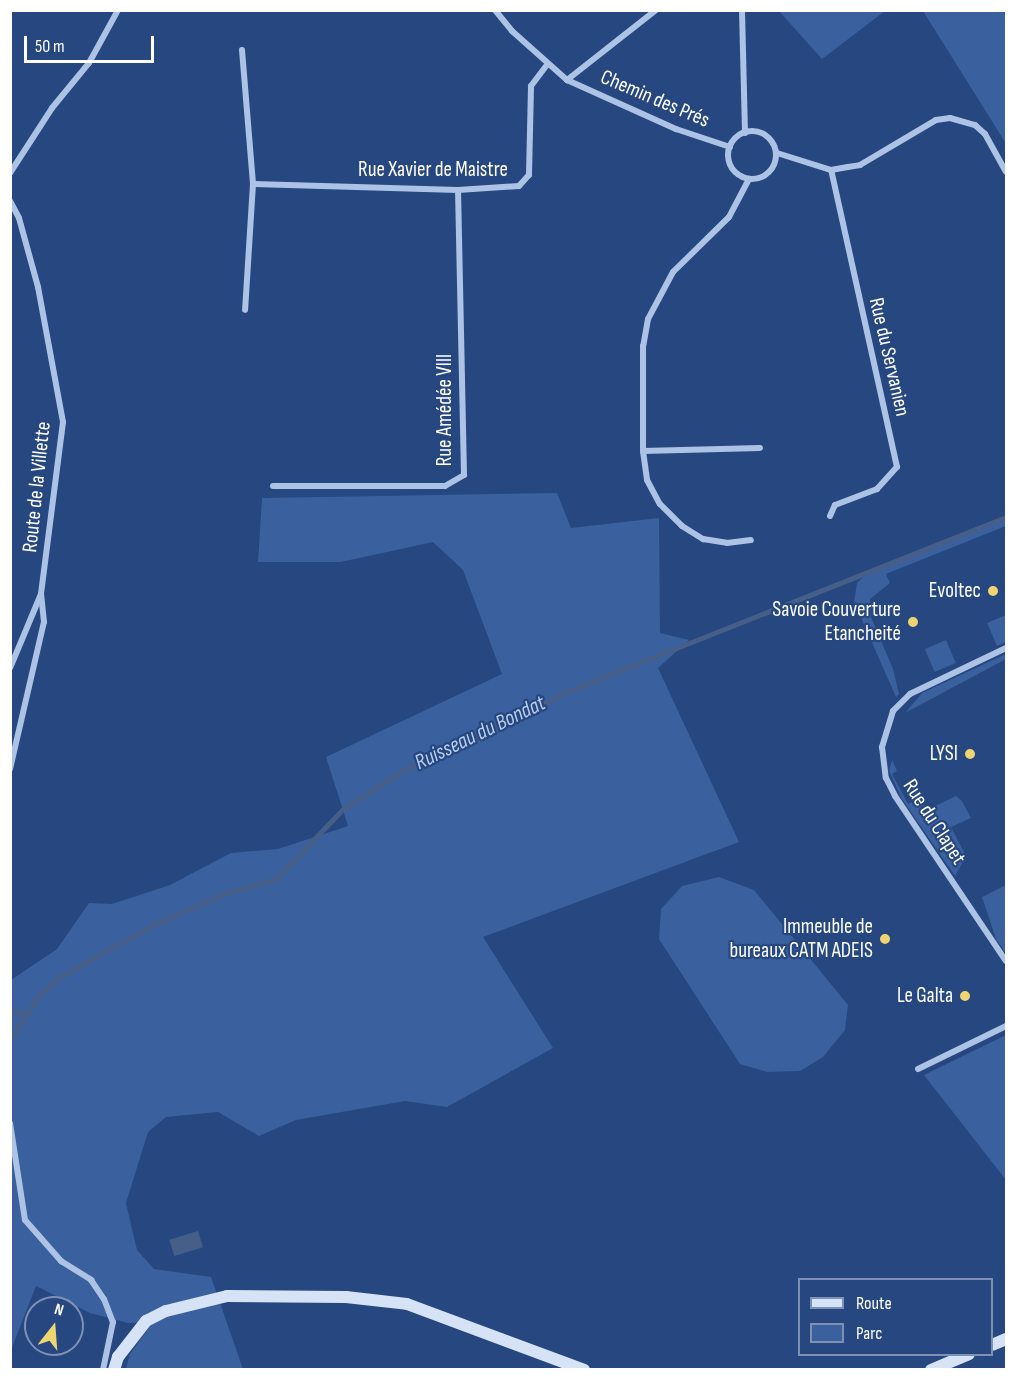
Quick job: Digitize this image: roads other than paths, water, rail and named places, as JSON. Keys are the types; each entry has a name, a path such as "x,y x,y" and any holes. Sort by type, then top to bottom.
{"street":[{"path":"10,173 52,108 88,63 118,10"},
{"name":"Chemin des Prés","path":"495,10 547,65 567,80 667,125 730,147"},
{"name":"Chemin des Prés","path":"567,80 656,10"},
{"path":"742,10 745,133 730,147 732,168 749,179 766,175 777,153"},
{"path":"242,50 254,184 245,310"},
{"name":"Rue Xavier de Maistre","path":"254,184 458,190 519,186 529,175 531,86 547,65"},
{"path":"745,133 768,138 777,153 831,170 860,165 924,126 950,118 975,125 985,134 1006,171"},
{"name":"Rue du Servanien","path":"830,516 835,505 878,489 897,467 831,170"},
{"path":"749,179 729,217 673,272 648,319 643,346 643,451 647,480 660,504 682,526 703,539 727,543 751,540"},
{"name":"Rue Amédée VIII","path":"273,486 445,486 464,475 458,190"},
{"name":"Route de la Villette","path":"10,201 19,218 38,287 63,422 40,594 10,668"},
{"path":"643,451 760,448"},
{"path":"10,769 44,622 40,594"},
{"name":"Rue du Clapet","path":"1006,648 910,694 893,711 882,747 886,778 895,796 1006,961"},
{"path":"918,1069 1006,1026"},
{"path":"10,1123 25,1220 61,1261 91,1280 107,1306 113,1322 103,1370"},
{"path":"114,1370 118,1357 146,1321 166,1311 227,1296 346,1297 407,1304 584,1370"},
{"path":"932,1370 964,1356"}],"waterway":[{"name":"Ruisseau du Bondat","path":"12,1037 40,994 60,977 151,926 226,893 276,879 343,809 404,770 487,734 566,692 1006,517"},
{"path":"10,1011 25,1013"}],"place":[{"name":"Evoltec","path":"993,591"},
{"name":"Savoie Couverture Etancheité","path":"913,622"},
{"name":"LYSI","path":"970,754"},
{"name":"Immeuble de bureaux CATM ADEIS","path":"885,939"},
{"name":"Le Galta","path":"965,996"}]}
